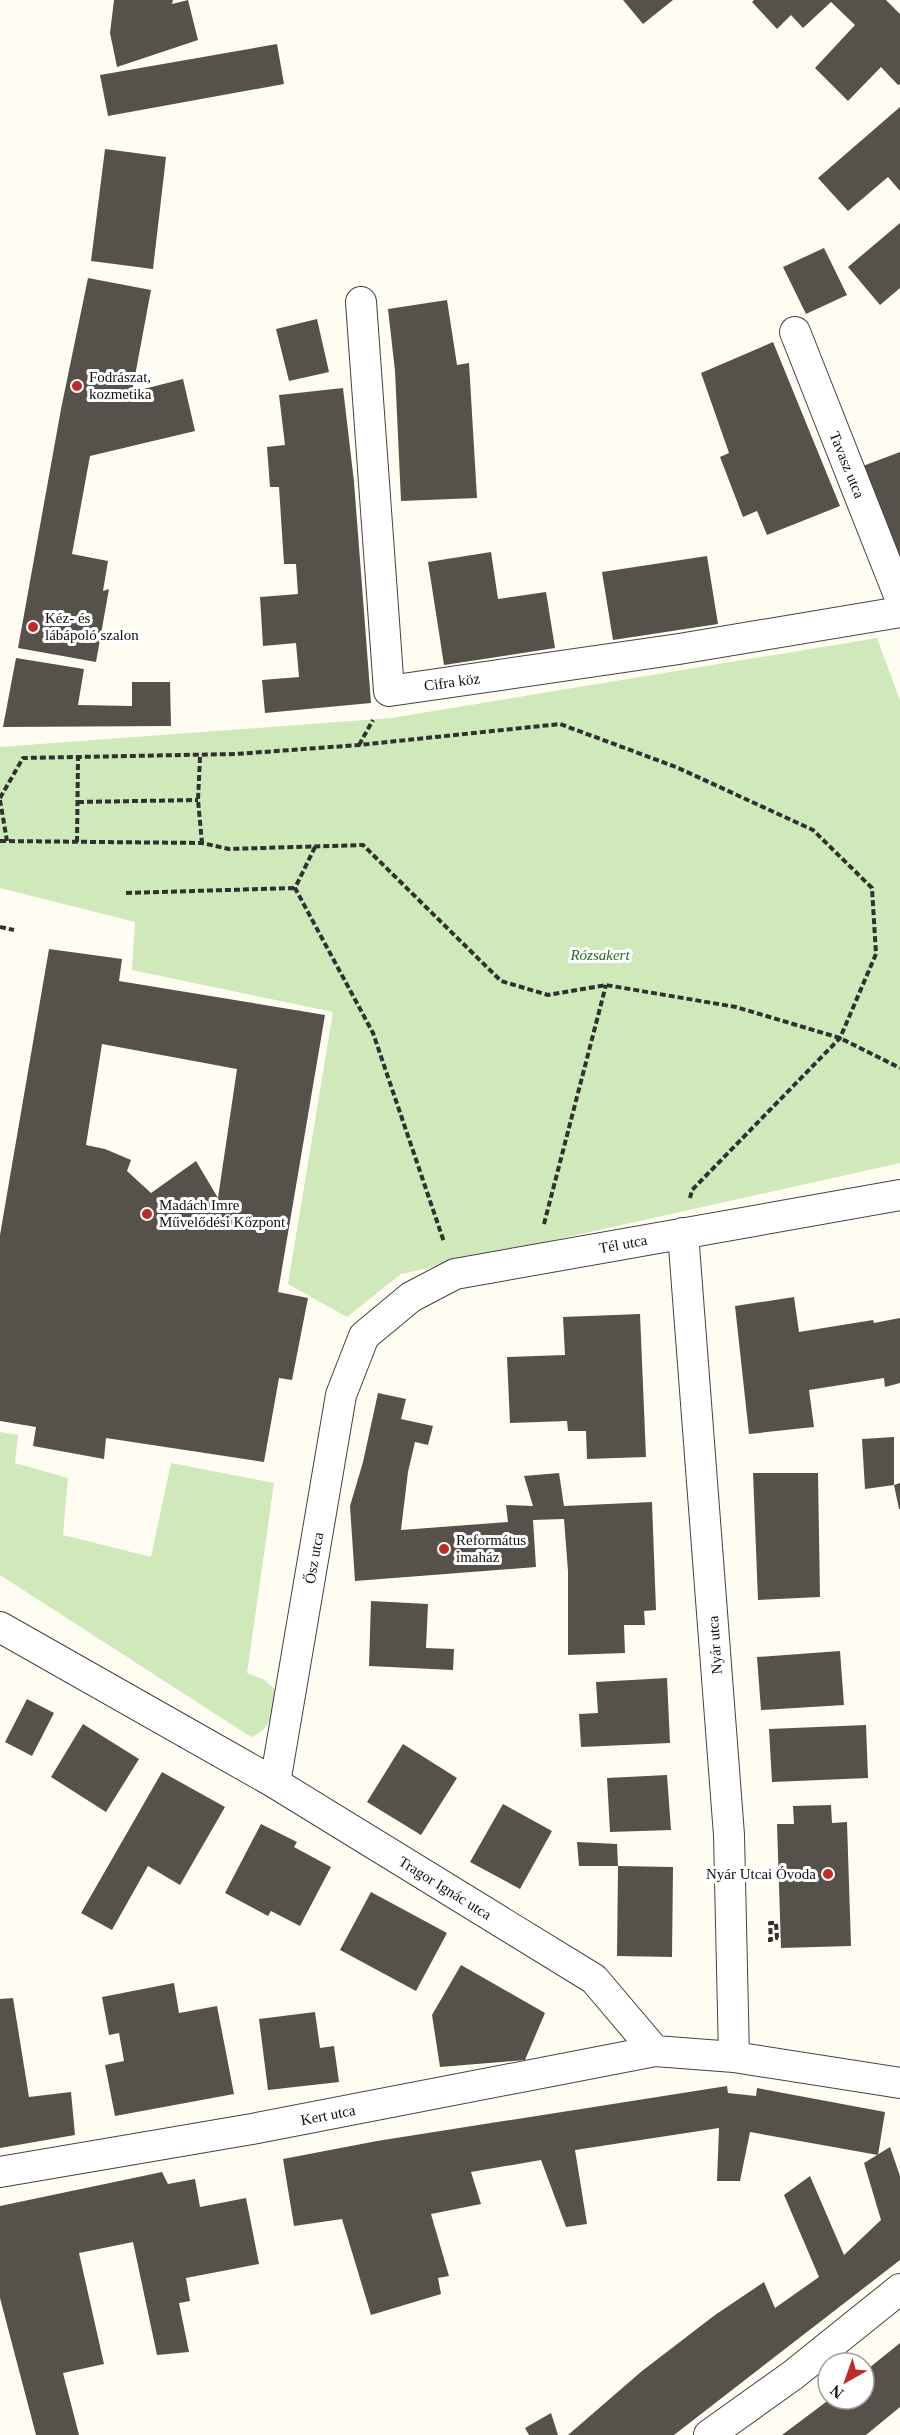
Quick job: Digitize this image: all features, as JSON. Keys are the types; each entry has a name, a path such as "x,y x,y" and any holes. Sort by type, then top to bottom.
{"street":[{"name":"Cifra köz","path":"360,302 389,691 679,650 900,612"},
{"name":"Tavasz utca","path":"795,332 900,598"},
{"name":"Tél utca","path":"363,1336 411,1297 455,1274 900,1195"},
{"name":"Nyár utca","path":"683,1233 728,1816 734,2057"},
{"name":"Ősz utca","path":"275,1783 341,1395 363,1336"},
{"name":"Tragor Ignác utca","path":"0,1628 275,1783 594,1979 655,2051"},
{"path":"655,2051 734,2057 900,2083"},
{"name":"Kert utca","path":"0,2172 252,2129 655,2051"},
{"path":"710,2435 793,2375 900,2289"}],"path":[{"path":"8,841 0,799 23,758 200,756 359,745 560,724 676,767 813,830 872,888 876,954 840,1038 692,1190 683,1233"},
{"path":"200,756 198,800 202,843"},
{"path":"77,842 78,757"},
{"path":"78,802 198,800"},
{"path":"0,841 202,843 229,849 363,845 501,981 548,995 606,985 736,1007 840,1038 900,1068"},
{"path":"295,888 315,847"},
{"path":"126,893 295,888"},
{"path":"295,888 373,1033 455,1274"},
{"path":"0,927 14,930"},
{"path":"535,1259 606,985"},
{"path":"776,1923 777,1938 780,1938"}],"green space":[{"name":"Rózsakert","path":"877,638 900,700 900,1163 401,1274 347,1317 288,1284 333,1012 132,970 135,922 0,888 0,747 391,718"},
{"path":"0,1432 18,1435 15,1463 68,1478 63,1535 151,1557 171,1463 274,1483 247,1673 263,1679 275,1689 272,1711 264,1729 251,1737 0,1575"}],"building":[{"path":"114,0 173,0 172,4 188,0 198,40 117,67 110,33"},
{"path":"623,0 673,0 643,24"},
{"path":"754,0 886,0 900,14 900,84 898,85 881,67 848,101 815,68 855,25 831,2 803,28 791,15 777,29 752,2"},
{"path":"277,44 284,84 108,116 100,75"},
{"path":"900,107 900,191 888,177 848,211 818,178"},
{"path":"105,149 166,157 153,269 91,261"},
{"path":"900,223 900,288 880,305 848,267"},
{"path":"824,248 847,295 806,314 783,267"},
{"path":"88,278 151,290 132,392 183,379 195,431 90,456 72,554 108,561 103,591 109,589 96,662 18,648 61,409"},
{"path":"447,300 457,365 469,363 477,498 401,501 395,371 388,309"},
{"path":"317,319 329,372 289,381 276,329"},
{"path":"773,342 840,506 767,535 757,511 743,517 720,457 729,453 701,373"},
{"path":"343,388 354,482 371,703 265,713 262,680 299,677 296,643 263,646 260,597 298,594 296,564 284,564 279,487 270,487 267,447 285,445 279,395"},
{"path":"900,452 900,559 863,466"},
{"path":"491,552 498,599 546,592 555,648 444,665 428,562"},
{"path":"707,556 718,624 613,640 602,572"},
{"path":"16,658 84,669 78,705 132,706 132,682 170,682 171,726 3,727"},
{"name":"Madách Imre Művelődési Központ","path":"49,949 122,959 119,981 325,1015 278,1292 308,1298 292,1380 279,1378 264,1462 106,1438 104,1459 33,1446 36,1427 0,1421 0,1235","holes":["102,1044 237,1069 218,1198 196,1161 151,1193 127,1171 131,1160 105,1149 86,1145"]},
{"path":"794,1297 799,1332 900,1318 900,1383 885,1387 884,1378 809,1390 814,1427 749,1434 735,1306"},
{"path":"640,1314 646,1457 587,1459 586,1431 568,1431 567,1421 510,1423 507,1357 565,1355 563,1317"},
{"path":"378,1393 406,1399 401,1419 433,1426 428,1445 415,1442 408,1472 401,1530 508,1522 506,1505 533,1506 524,1476 559,1473 564,1506 652,1502 656,1610 644,1611 645,1625 624,1625 625,1653 568,1655 568,1571 564,1519 533,1520 536,1567 355,1581 350,1506 363,1462"},
{"path":"894,1437 894,1485 865,1489 862,1439"},
{"path":"753,1473 818,1473 820,1597 758,1600"},
{"path":"900,1483 900,1509 899,1509 894,1485"},
{"path":"371,1601 428,1604 426,1648 454,1649 453,1670 369,1666"},
{"path":"840,1651 844,1705 761,1710 757,1657"},
{"path":"667,1678 670,1743 581,1747 579,1714 598,1713 596,1682"},
{"path":"27,1699 54,1713 32,1756 5,1742"},
{"path":"83,1724 139,1759 106,1812 51,1777"},
{"path":"866,1725 868,1778 772,1782 769,1729"},
{"path":"403,1744 457,1778 421,1835 367,1802"},
{"path":"162,1772 225,1807 180,1885 148,1866 112,1930 81,1913"},
{"path":"667,1775 671,1830 610,1832 607,1778"},
{"path":"503,1804 552,1831 520,1889 470,1862"},
{"path":"831,1805 832,1823 847,1822 851,1946 781,1948 777,1824 794,1824 793,1806"},
{"path":"261,1824 297,1842 294,1847 331,1867 300,1926 271,1911 268,1916 225,1893"},
{"path":"577,1842 617,1844 618,1866 579,1866"},
{"path":"618,1866 673,1867 672,1957 617,1956"},
{"path":"371,1892 447,1933 416,1991 340,1950"},
{"path":"461,1965 545,2013 525,2060 440,2067 432,2015"},
{"path":"174,1983 179,2013 217,2006 234,2094 115,2116 105,2065 124,2061 119,2033 109,2035 102,1997"},
{"path":"13,1998 29,2097 71,2092 75,2135 0,2148 0,1999"},
{"path":"315,2012 320,2048 334,2046 339,2082 268,2090 259,2019"},
{"path":"727,2086 728,2093 756,2096 757,2088 885,2112 878,2155 750,2132 740,2181 717,2181 719,2128 575,2150 587,2224 566,2227 541,2160 471,2172 481,2204 431,2214 449,2276 438,2278 441,2294 371,2315 342,2219 294,2226 283,2159 377,2141"},
{"path":"890,2147 900,2176 900,2260 674,2435 568,2435 642,2371 715,2315 764,2282 775,2308 819,2277 784,2195 810,2176 844,2255 881,2220 864,2163"},
{"path":"162,2172 168,2184 195,2179 200,2207 246,2198 259,2264 186,2278 190,2301 179,2303 189,2352 157,2355 133,2242 79,2253 104,2364 63,2373 79,2435 36,2435 0,2298 0,2206"},
{"path":"900,2343 900,2407 866,2435 782,2435 816,2410 876,2411 876,2362"},
{"path":"551,2413 558,2435 529,2435 525,2428"}],"place":[{"name":"Fodrászat, kozmetika","path":"77,386"},
{"name":"Kéz- és lábápoló szalon","path":"33,627"},
{"name":"Madách Imre Művelődési Központ","path":"147,1214"},
{"name":"Református imaház","path":"444,1549"},
{"name":"Nyár Utcai Óvoda","path":"828,1874"}]}
